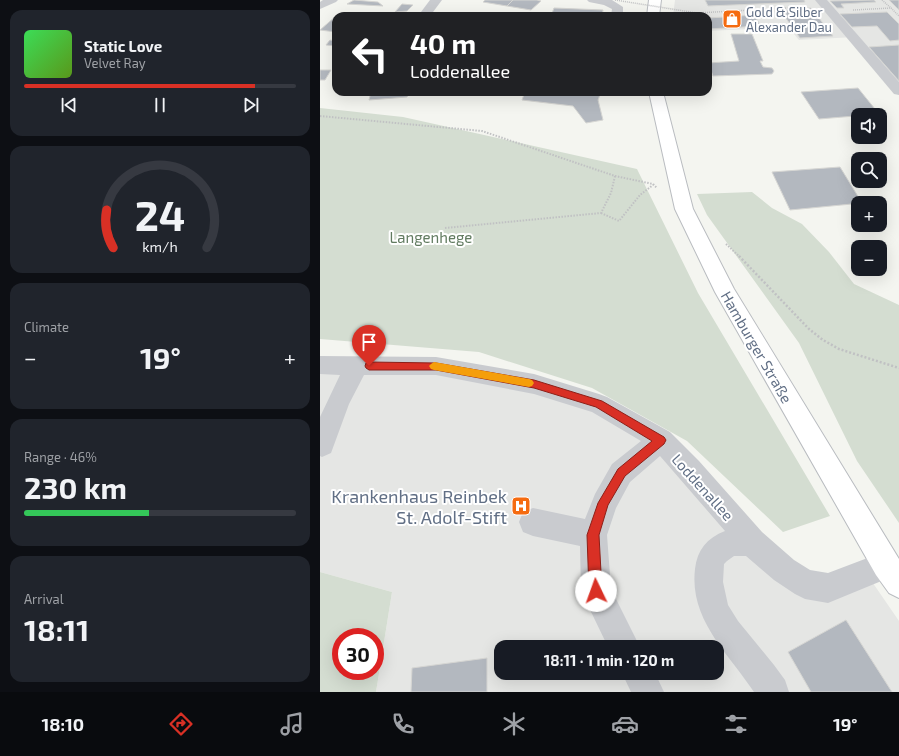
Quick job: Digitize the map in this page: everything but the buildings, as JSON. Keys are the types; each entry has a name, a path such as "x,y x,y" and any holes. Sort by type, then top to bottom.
{"main road":[{"path":"654,12 655,0"},
{"name":"Hamburger Straße","path":"657,96 684,209 725,292 892,574"}],"street":[{"path":"320,6 332,0"},
{"path":"427,12 436,0"},
{"path":"593,0 607,2 617,7 618,12"},
{"path":"823,3 899,91"},
{"name":"Loddenallee","path":"320,365 436,366 534,384 599,404 661,440 690,470 752,542 784,570 805,584 828,588 892,574"},
{"path":"322,445 330,418 339,398 357,366"},
{"path":"620,640 596,591 593,535 604,503 621,473 661,440"},
{"path":"533,522 593,535"},
{"path":"752,542 736,541 722,547 711,558 706,577 708,595 715,614 773,692"},
{"path":"642,680 648,692"}],"path":[{"path":"615,0 691,12"},
{"path":"882,0 899,16"},
{"path":"710,12 823,3 840,11 891,8"},
{"path":"320,116 482,132 615,176 653,184 684,209"},
{"path":"601,213 611,193 615,176"},
{"path":"446,228 601,213 619,221 640,195 653,184"},
{"path":"723,241 809,329 823,340 840,349 899,368"}],"shaded area":[{"path":"675,0 899,0 899,87 855,37 799,40 788,27 712,31 712,12 674,12"},
{"name":"Krankenhaus Reinbek St. Adolf-Stift","path":"320,365 436,366 608,408 805,584 866,573 899,621 899,692 376,692 378,680 384,680 384,642 392,592 320,572"}],"green space":[{"name":"Langenhege","path":"320,108 403,117 637,169 698,293 830,516 783,532 687,441 592,388 479,352 320,339"},
{"path":"752,192 772,208 802,224 829,252 854,284 899,305 899,523 857,461 799,343 707,215 697,194"},
{"path":"320,572 392,592 384,642 384,628 332,628 332,680 378,680 376,692 320,692"}],"slow traffic":[{"path":"434,366 529,383"}],"place":[{"name":"Gold & Silber Alexander Dau","path":"732,19"},
{"name":"Krankenhaus Reinbek St. Adolf-Stift","path":"521,506"}],"route":[{"path":"369,366 436,366 534,384 599,404 661,440 621,473 604,503 593,535 596,591"}]}
